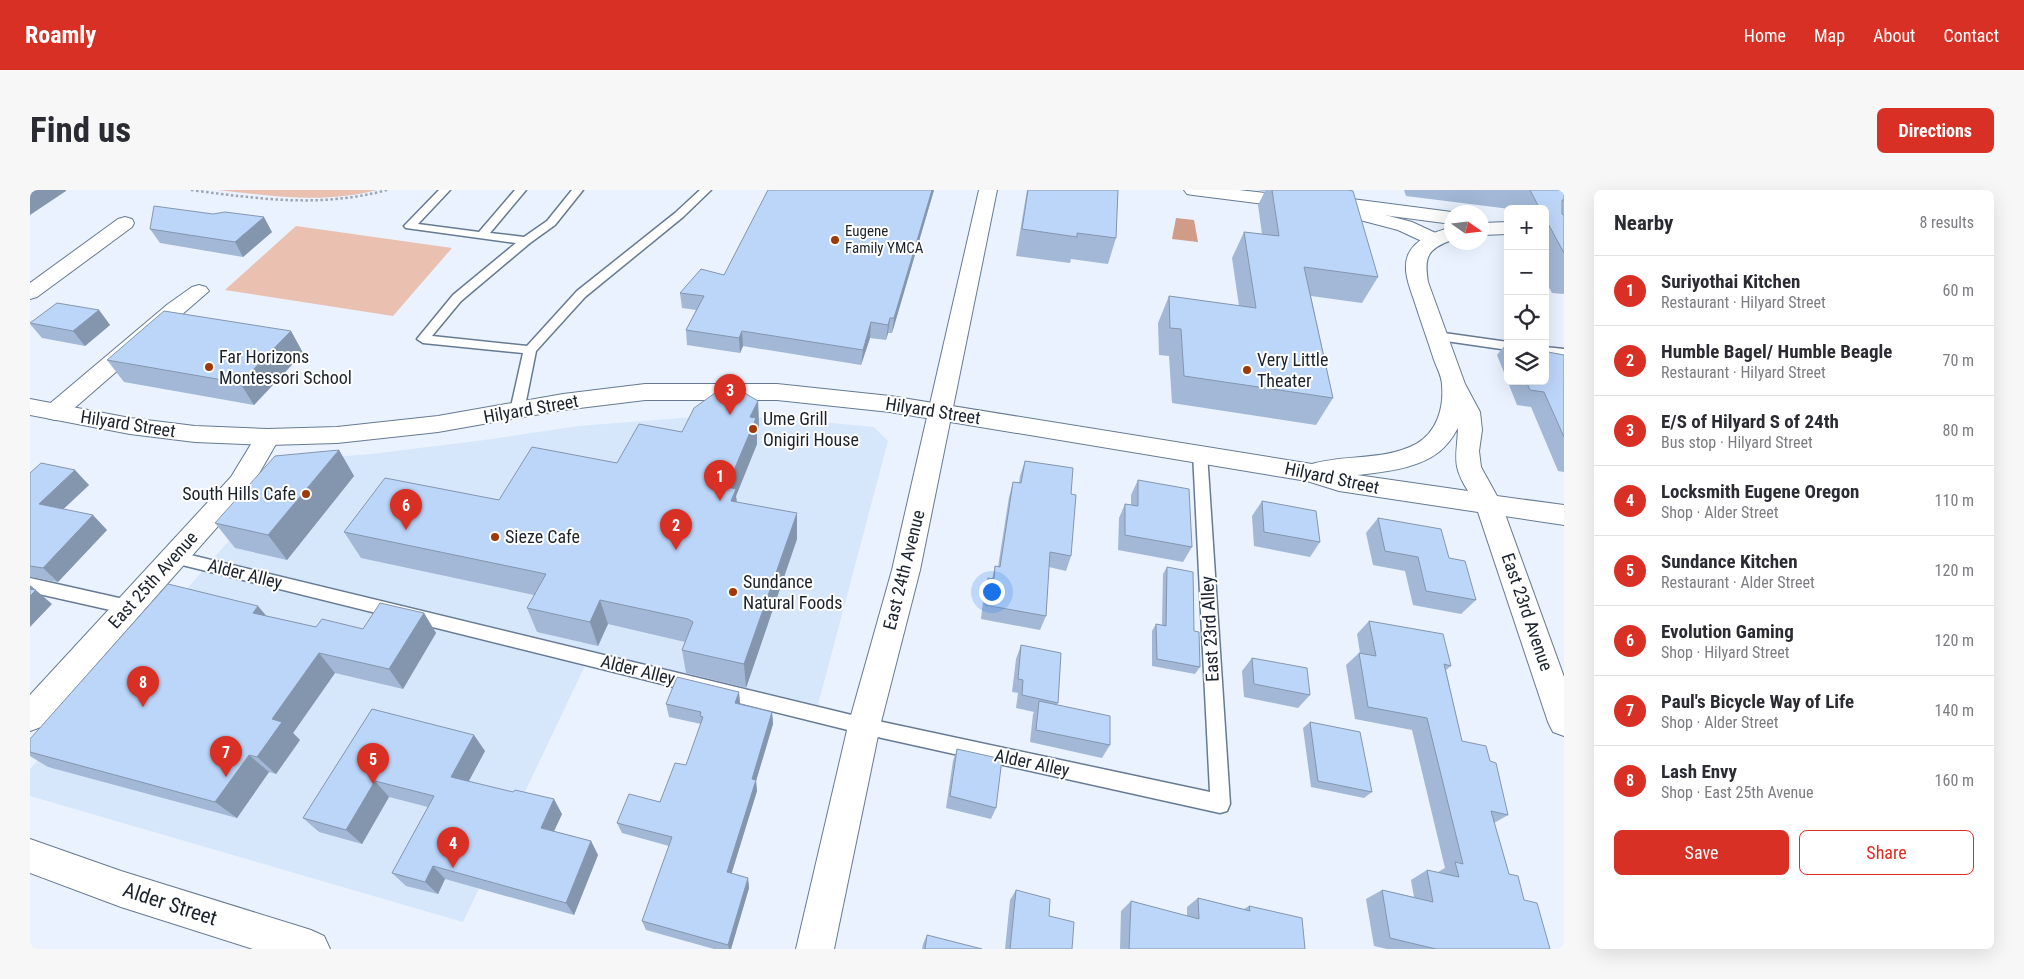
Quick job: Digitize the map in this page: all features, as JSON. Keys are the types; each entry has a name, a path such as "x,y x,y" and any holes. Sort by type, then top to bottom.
{"street":[{"name":"East 24th Avenue","path":"815,949 864,726 906,570 988,190"},
{"path":"1194,190 1328,206 1442,236"},
{"path":"1328,206 1352,206 1444,217"},
{"path":"30,293 125,223"},
{"path":"1489,224 1504,227"},
{"path":"1489,228 1504,227"},
{"path":"1310,472 1390,463 1437,442 1447,426 1454,384 1415,269 1417,253 1442,236"},
{"path":"55,412 175,308 199,291"},
{"name":"East 23rd Avenue","path":"1454,384 1468,412 1470,430 1467,451 1469,466 1475,482 1488,503 1501,536 1564,722"},
{"name":"Hilyard Street","path":"30,407 130,426 195,434 268,438 336,435 466,421 563,402 645,392 734,391 810,394 940,411 1200,453 1310,472 1339,482 1425,496 1564,514"},
{"name":"East 25th Avenue","path":"30,717 240,484 268,438"},
{"name":"Alder Street","path":"30,856 121,889 311,949"}],"lane":[{"path":"445,190 410,226 526,241"},
{"path":"480,236 521,190"},
{"path":"530,350 423,339 457,298 526,241 551,223 578,190"},
{"path":"517,411 530,350 581,294 680,215 706,190"},
{"path":"1437,336 1504,345"},
{"path":"1549,351 1564,353"},
{"name":"East 23rd Alley","path":"1200,453 1220,804"},
{"name":"Alder Alley","path":"174,557 864,726 1220,804"},
{"path":"30,585 128,607"}],"path":[{"path":"191,190 292,202 316,202 363,196 387,190"}],"shaded area":[{"path":"218,190 377,190 337,197 317,198"},
{"path":"1176,218 1194,220 1198,242 1172,239"},
{"path":"296,226 452,248 393,316 225,290"},
{"path":"706,416 791,419 874,427 888,441 818,705 592,651 463,922 30,796 30,769 299,460 371,454 579,426"}],"building":[{"name":"Eugene Family YMCA","path":"768,190 932,190 894,318 890,318 888,325 871,322 863,350 742,331 739,338 686,330 704,296 680,293 701,269 724,275"},
{"path":"1028,190 1118,190 1116,238 1077,233 1077,237 1022,229"},
{"path":"1272,190 1353,191 1378,277 1304,267 1333,398 1184,376 1181,329 1170,328 1169,296 1256,308 1244,232 1279,236"},
{"path":"1530,190 1564,190 1562,214 1564,215 1564,253 1549,225 1549,205 1538,205"},
{"path":"154,206 213,214 225,212 264,217 235,242 150,229"},
{"path":"57,303 99,310 73,331 30,323"},
{"path":"164,311 291,331 240,383 107,360"},
{"path":"1549,352 1564,355 1564,437 1544,392 1530,390 1528,385 1549,385"},
{"path":"722,388 738,389 758,401 750,417 756,418 727,487 736,489 731,501 797,513 744,664 682,650 693,622 688,619 600,600 590,622 527,608 546,574 344,532 385,478 499,500 532,447 617,463 639,424 682,432 694,408"},
{"path":"339,450 268,535 215,523 275,456"},
{"path":"1025,461 1073,468 1071,494 1076,495 1071,556 1050,552 1046,616 985,605 988,578 994,579 995,566 1000,567 1013,482 1021,483"},
{"path":"41,463 75,470 39,504 93,515 43,568 30,566 30,473"},
{"path":"1138,480 1189,489 1192,547 1125,535 1125,504 1138,506"},
{"path":"1262,501 1316,511 1320,542 1264,532"},
{"path":"1378,518 1441,529 1449,558 1465,561 1476,600 1426,591 1418,557 1385,551"},
{"path":"1167,567 1193,572 1194,631 1199,632 1200,667 1157,659 1156,624 1166,626"},
{"path":"168,584 258,606 253,613 316,627 322,619 363,629 380,603 424,613 389,669 319,653 272,719 282,722 257,757 249,755 215,802 30,752 30,739"},
{"path":"30,589 36,590 30,596"},
{"path":"1369,621 1443,634 1451,666 1444,664 1462,741 1486,746 1490,761 1496,763 1508,815 1491,811 1509,874 1518,876 1524,900 1537,903 1550,949 1436,949 1390,938 1382,890 1433,902 1427,870 1459,877 1455,862 1463,864 1427,718 1368,707 1359,653 1376,656"},
{"path":"1021,645 1061,653 1058,703 1022,695 1023,680 1018,679"},
{"path":"1252,658 1307,668 1310,695 1254,684"},
{"path":"677,677 739,692 735,703 772,712 752,779 756,780 727,872 748,878 728,945 642,921 672,837 617,823 629,794 660,802 675,763 686,765 703,717 700,716 701,712 666,704"},
{"path":"1039,701 1110,716 1110,745 1036,730"},
{"path":"372,709 474,735 451,777 513,792 515,790 554,799 541,828 591,841 566,903 433,866 425,882 392,873 434,796 375,781 346,830 303,818"},
{"path":"1310,722 1360,732 1372,792 1318,781"},
{"path":"957,749 1002,759 996,808 950,796"},
{"path":"1016,890 1050,899 1049,916 1074,922 1072,949 1010,949"},
{"path":"1198,898 1250,911 1249,906 1302,918 1305,949 1129,949 1131,901 1199,919"},
{"path":"927,935 982,949 925,949"}],"place":[{"name":"Eugene Family YMCA","path":"835,240"},
{"name":"Far Horizons Montessori School","path":"209,367"},
{"name":"Very Little Theater","path":"1247,370"},
{"name":"E/S of Hilyard S of 24th","path":"730,415"},
{"name":"Ume Grill Onigiri House","path":"753,429"},
{"name":"South Hills Cafe","path":"306,494"},
{"name":"Suriyothai Kitchen","path":"720,501"},
{"name":"Evolution Gaming","path":"406,530"},
{"name":"Sieze Cafe","path":"495,537"},
{"name":"Humble Bagel/ Humble Beagle","path":"676,550"},
{"name":"Sundance Natural Foods","path":"733,592"},
{"name":"Lash Envy","path":"143,707"},
{"name":"Paul's Bicycle Way of Life","path":"226,777"},
{"name":"Sundance Kitchen","path":"373,784"},
{"name":"Locksmith Eugene Oregon","path":"453,868"}]}
